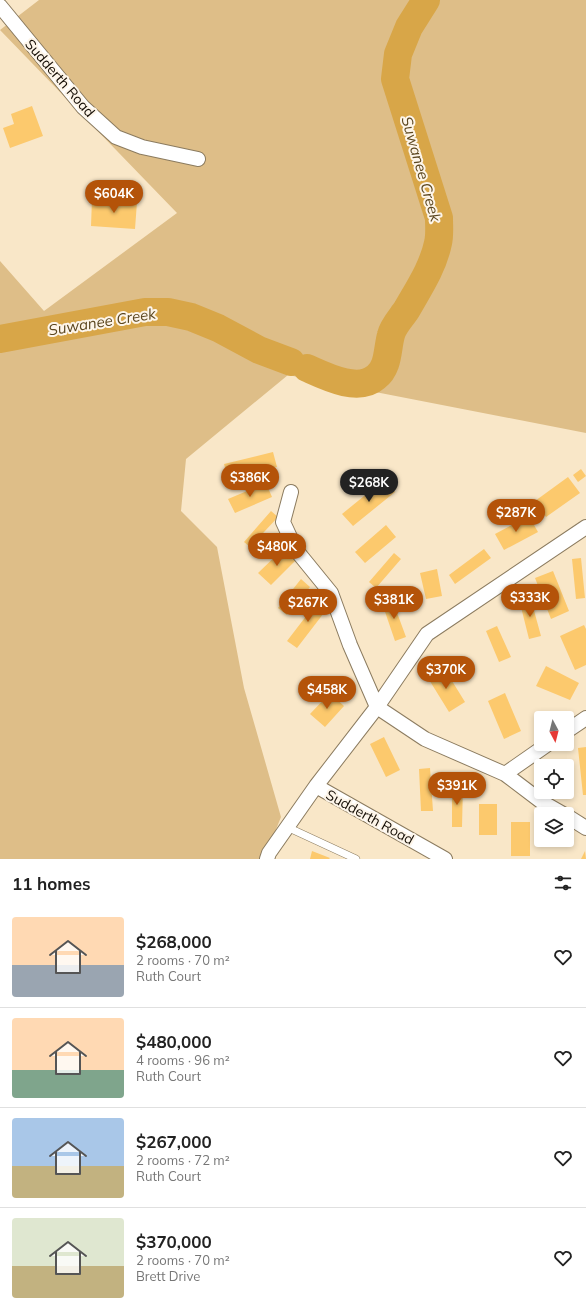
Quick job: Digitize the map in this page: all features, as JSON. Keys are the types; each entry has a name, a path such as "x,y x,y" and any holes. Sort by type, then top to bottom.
{"street":[{"name":"Sudderth Road","path":"0,6 83,107 116,137 142,147 198,159"},
{"path":"291,492 283,522 296,550 331,593 350,645 377,707 425,739 505,774 551,807"},
{"path":"267,859 287,827 316,786 377,707 427,634 586,527"},
{"path":"574,726 586,718"},
{"path":"505,774 538,751"},
{"name":"Sudderth Road","path":"316,786 445,859"},
{"path":"574,820 586,828"}],"lane":[{"path":"287,827 342,856 356,859"}],"shaded area":[{"path":"39,0 586,0 586,433 288,375 186,459 181,511 217,547 244,688 281,817 264,859 0,859 0,261 44,311 177,213 0,30"}],"building":[{"path":"32,106 43,136 10,148 3,128 14,124 11,114"},
{"path":"92,199 137,202 135,229 91,226"},
{"path":"273,452 277,467 228,479 224,464"},
{"path":"581,469 586,476 578,482 573,475"},
{"path":"568,477 580,493 546,517 535,501"},
{"path":"385,479 395,492 353,526 342,514"},
{"path":"266,483 272,497 235,513 228,499"},
{"path":"271,511 278,517 250,547 244,542"},
{"path":"529,516 538,532 504,550 495,534"},
{"path":"386,525 396,537 365,563 355,552"},
{"path":"284,548 296,560 271,585 258,573"},
{"path":"484,549 491,558 455,584 449,575"},
{"path":"394,553 401,559 376,588 369,582"},
{"path":"581,558 585,598 576,599 572,559"},
{"path":"437,569 442,596 426,599 420,573"},
{"path":"553,571 569,611 551,619 535,578"},
{"path":"301,579 310,587 287,615 278,608"},
{"path":"530,596 541,636 529,639 519,599"},
{"path":"320,598 330,605 297,648 287,641"},
{"path":"392,599 406,637 395,641 382,603"},
{"path":"584,625 586,629 586,665 575,670 560,636"},
{"path":"497,626 511,657 499,662 486,631"},
{"path":"546,666 579,683 570,700 536,686"},
{"path":"444,668 465,702 449,712 428,678"},
{"path":"330,693 344,706 325,727 310,714"},
{"path":"505,693 521,731 504,739 488,701"},
{"path":"384,737 400,770 386,777 370,744"},
{"path":"586,747 586,795 583,795 578,748"},
{"path":"430,768 433,811 421,811 419,769"},
{"path":"452,785 463,785 462,827 452,827"},
{"path":"479,804 497,804 497,835 479,835"},
{"path":"511,822 530,822 530,856 511,856"},
{"path":"312,851 330,858 310,859"},
{"path":"585,851 586,859 581,859"}],"waterway":[{"name":"Suwanee Creek","path":"307,368 342,382 369,382 376,377 383,368 387,358 391,335 394,328 421,285 436,252 439,237 439,218 395,79 398,54 409,27 426,0"},
{"name":"Suwanee Creek","path":"0,339 145,312 168,312 191,317 218,328 259,350 291,362"}]}
